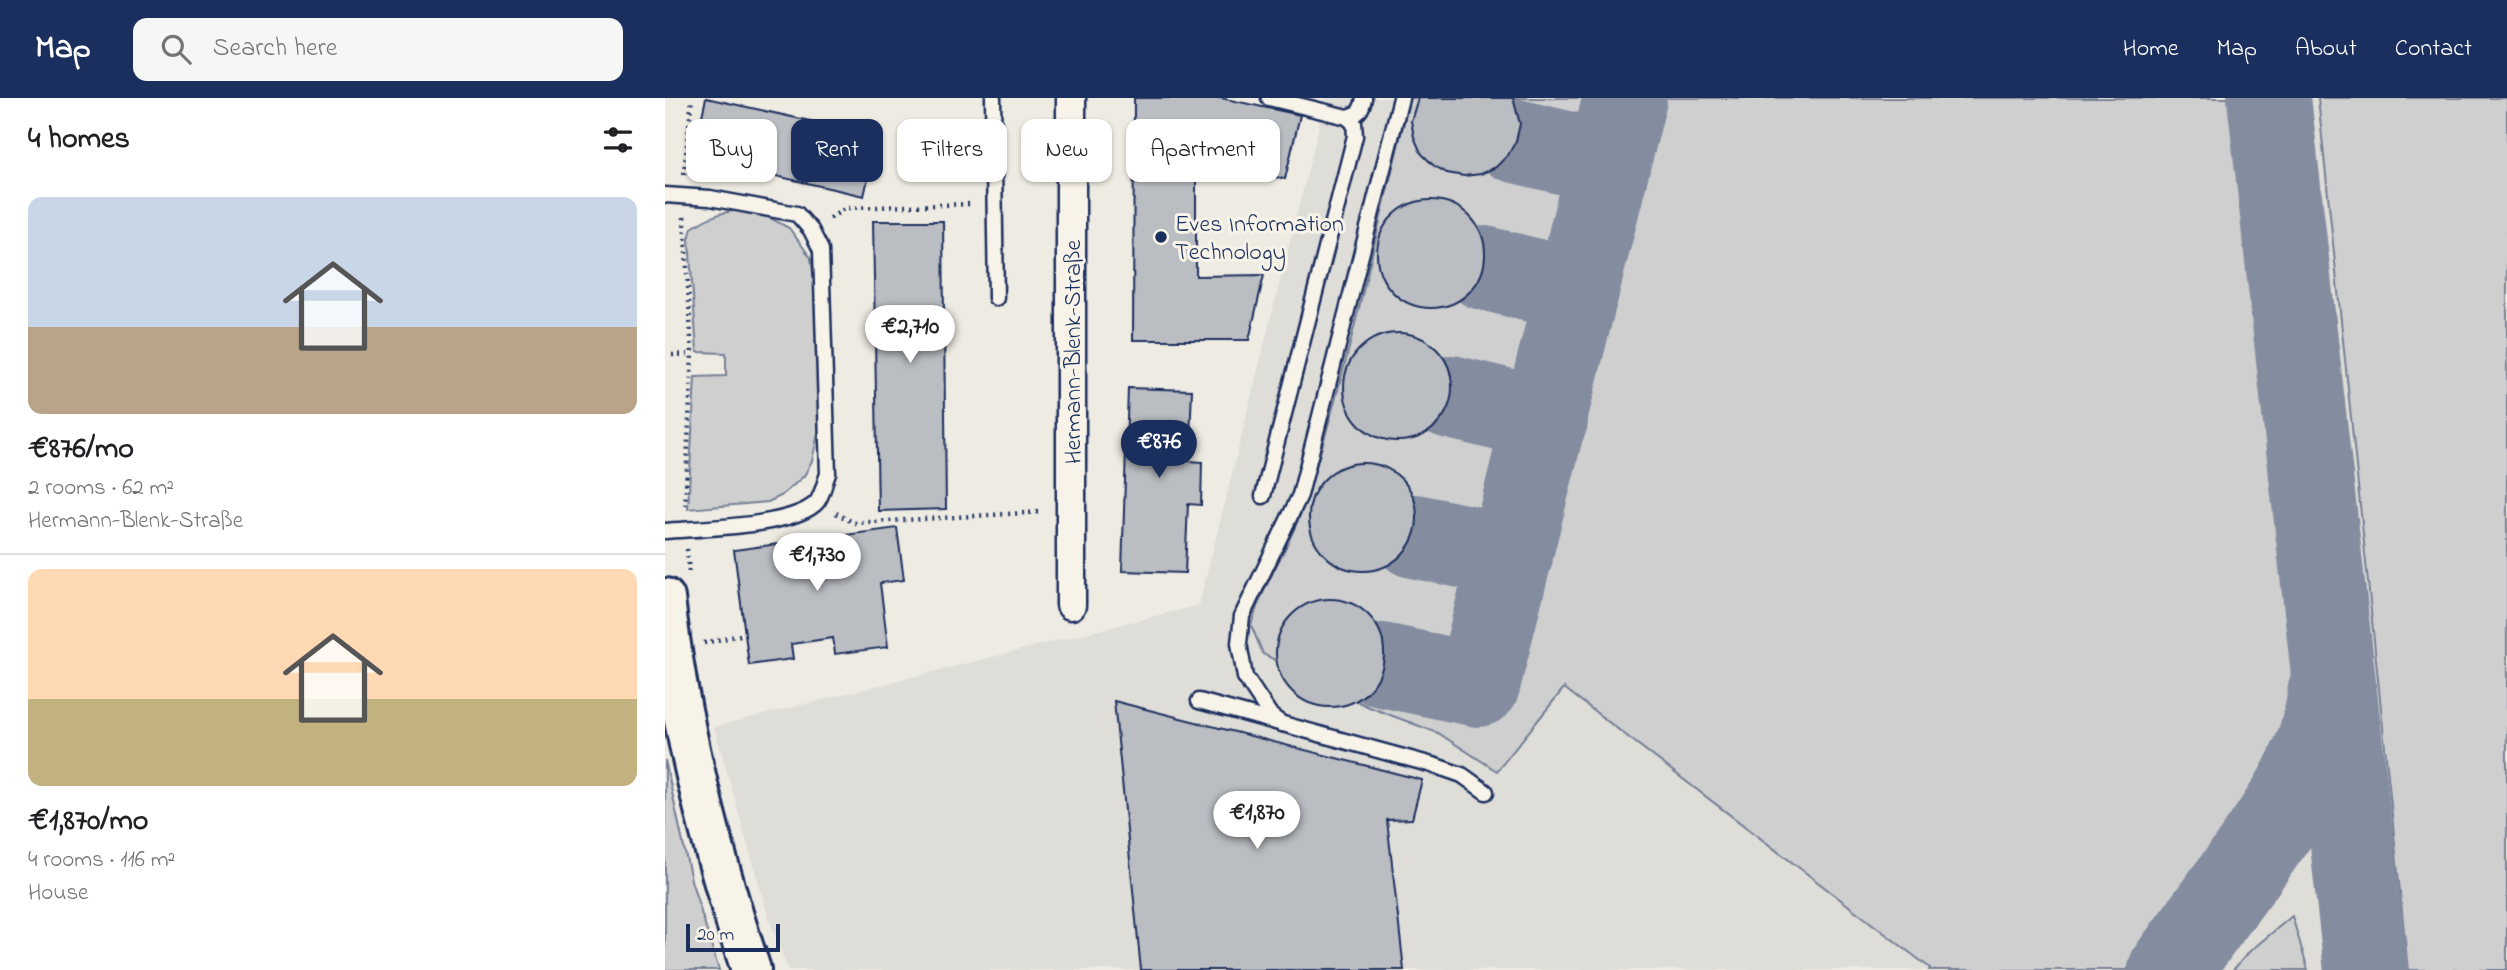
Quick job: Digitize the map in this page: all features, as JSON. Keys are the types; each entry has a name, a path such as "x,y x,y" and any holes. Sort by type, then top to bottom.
{"street":[{"name":"Hermann-Blenk-Straße","path":"1071,98 1072,605"},
{"path":"665,598 673,703 751,970"}],"lane":[{"path":"993,98 996,298"},
{"path":"1269,98 1347,117 1355,116 1362,108 1364,98"},
{"path":"1282,724 1271,716 1245,677 1239,643 1242,615 1300,495 1401,98"},
{"path":"1263,496 1355,136 1354,123 1347,117"},
{"path":"665,195 710,198 797,214 811,230 821,250 828,474 817,503 798,514 752,524 665,531"},
{"path":"1199,701 1436,766 1462,775 1486,792"}],"path":[{"path":"673,355 692,354 684,196 685,156 692,98"},
{"path":"811,230 846,208 995,204"},
{"path":"817,503 854,523 1073,511"},
{"path":"694,644 745,634"}],"shaded area":[{"path":"1326,98 2507,98 2507,970 788,970 768,916 714,727 1199,605"},
{"path":"1410,98 2231,98 2292,666 2291,696 2273,758 2248,803 2127,970 1929,970 1930,968 1564,688 1497,771 1438,733 1369,707 1263,654 1251,625 1263,593 1300,516 1321,450"},
{"path":"2318,98 2507,98 2507,970 2408,970"},
{"path":"740,210 759,212 789,228 811,258 817,301 820,424 812,461 804,476 781,496 768,502 688,509 695,377 726,376 726,353 697,352 689,239 692,228 704,221"},
{"path":"665,760 691,880 719,970 665,970"},
{"path":"2292,916 2308,970 2233,970 2249,952"}],"building":[{"path":"706,98 801,119 791,119 791,179 777,176 777,119 701,119"},
{"path":"1134,98 1221,98 1300,115 1285,179 1280,178 1280,119 1134,119"},
{"path":"1418,98 1513,98 1520,124 1516,141 1508,155 1496,167 1481,174 1464,176 1447,173 1433,165 1421,153 1414,137 1411,121"},
{"path":"803,182 867,182 864,196"},
{"path":"1134,182 1196,182 1196,276 1264,275 1249,340 1133,340"},
{"path":"1431,200 1452,204 1469,216 1481,233 1485,254 1481,275 1469,292 1452,304 1431,308 1410,304 1393,292 1381,275 1377,254 1381,233 1393,216 1410,204"},
{"path":"873,221 943,221 946,509 878,511"},
{"path":"1398,333 1419,337 1436,349 1448,366 1452,387 1448,408 1436,425 1419,437 1398,441 1377,437 1360,425 1348,408 1344,387 1348,366 1360,349 1377,337"},
{"path":"1128,388 1192,390 1189,461 1202,462 1201,505 1188,504 1185,573 1122,571"},
{"path":"1363,463 1384,467 1401,479 1413,496 1417,517 1413,538 1401,555 1384,567 1363,571 1342,567 1325,555 1313,538 1309,517 1313,496 1325,479 1342,467"},
{"path":"897,528 904,580 880,583 888,647 835,654 833,638 791,644 793,659 749,665 734,550"},
{"path":"1330,599 1351,603 1368,615 1380,632 1384,653 1380,674 1368,691 1351,703 1330,707 1309,703 1292,691 1280,674 1276,653 1280,632 1292,615 1309,603"},
{"path":"1114,701 1422,780 1412,819 1387,820 1404,970 1141,970"}],"taxiway":[{"path":"1382,665 1478,685 1625,98"},
{"path":"2269,98 2366,970"},
{"path":"1516,141 1608,163"},
{"path":"1484,268 1577,291"},
{"path":"1451,397 1546,420"},
{"path":"1414,536 1511,556"},
{"path":"2170,970 2257,850 2298,787 2318,742 2329,693"}],"place":[{"name":"Eves Information Technology","path":"1161,237"}]}
